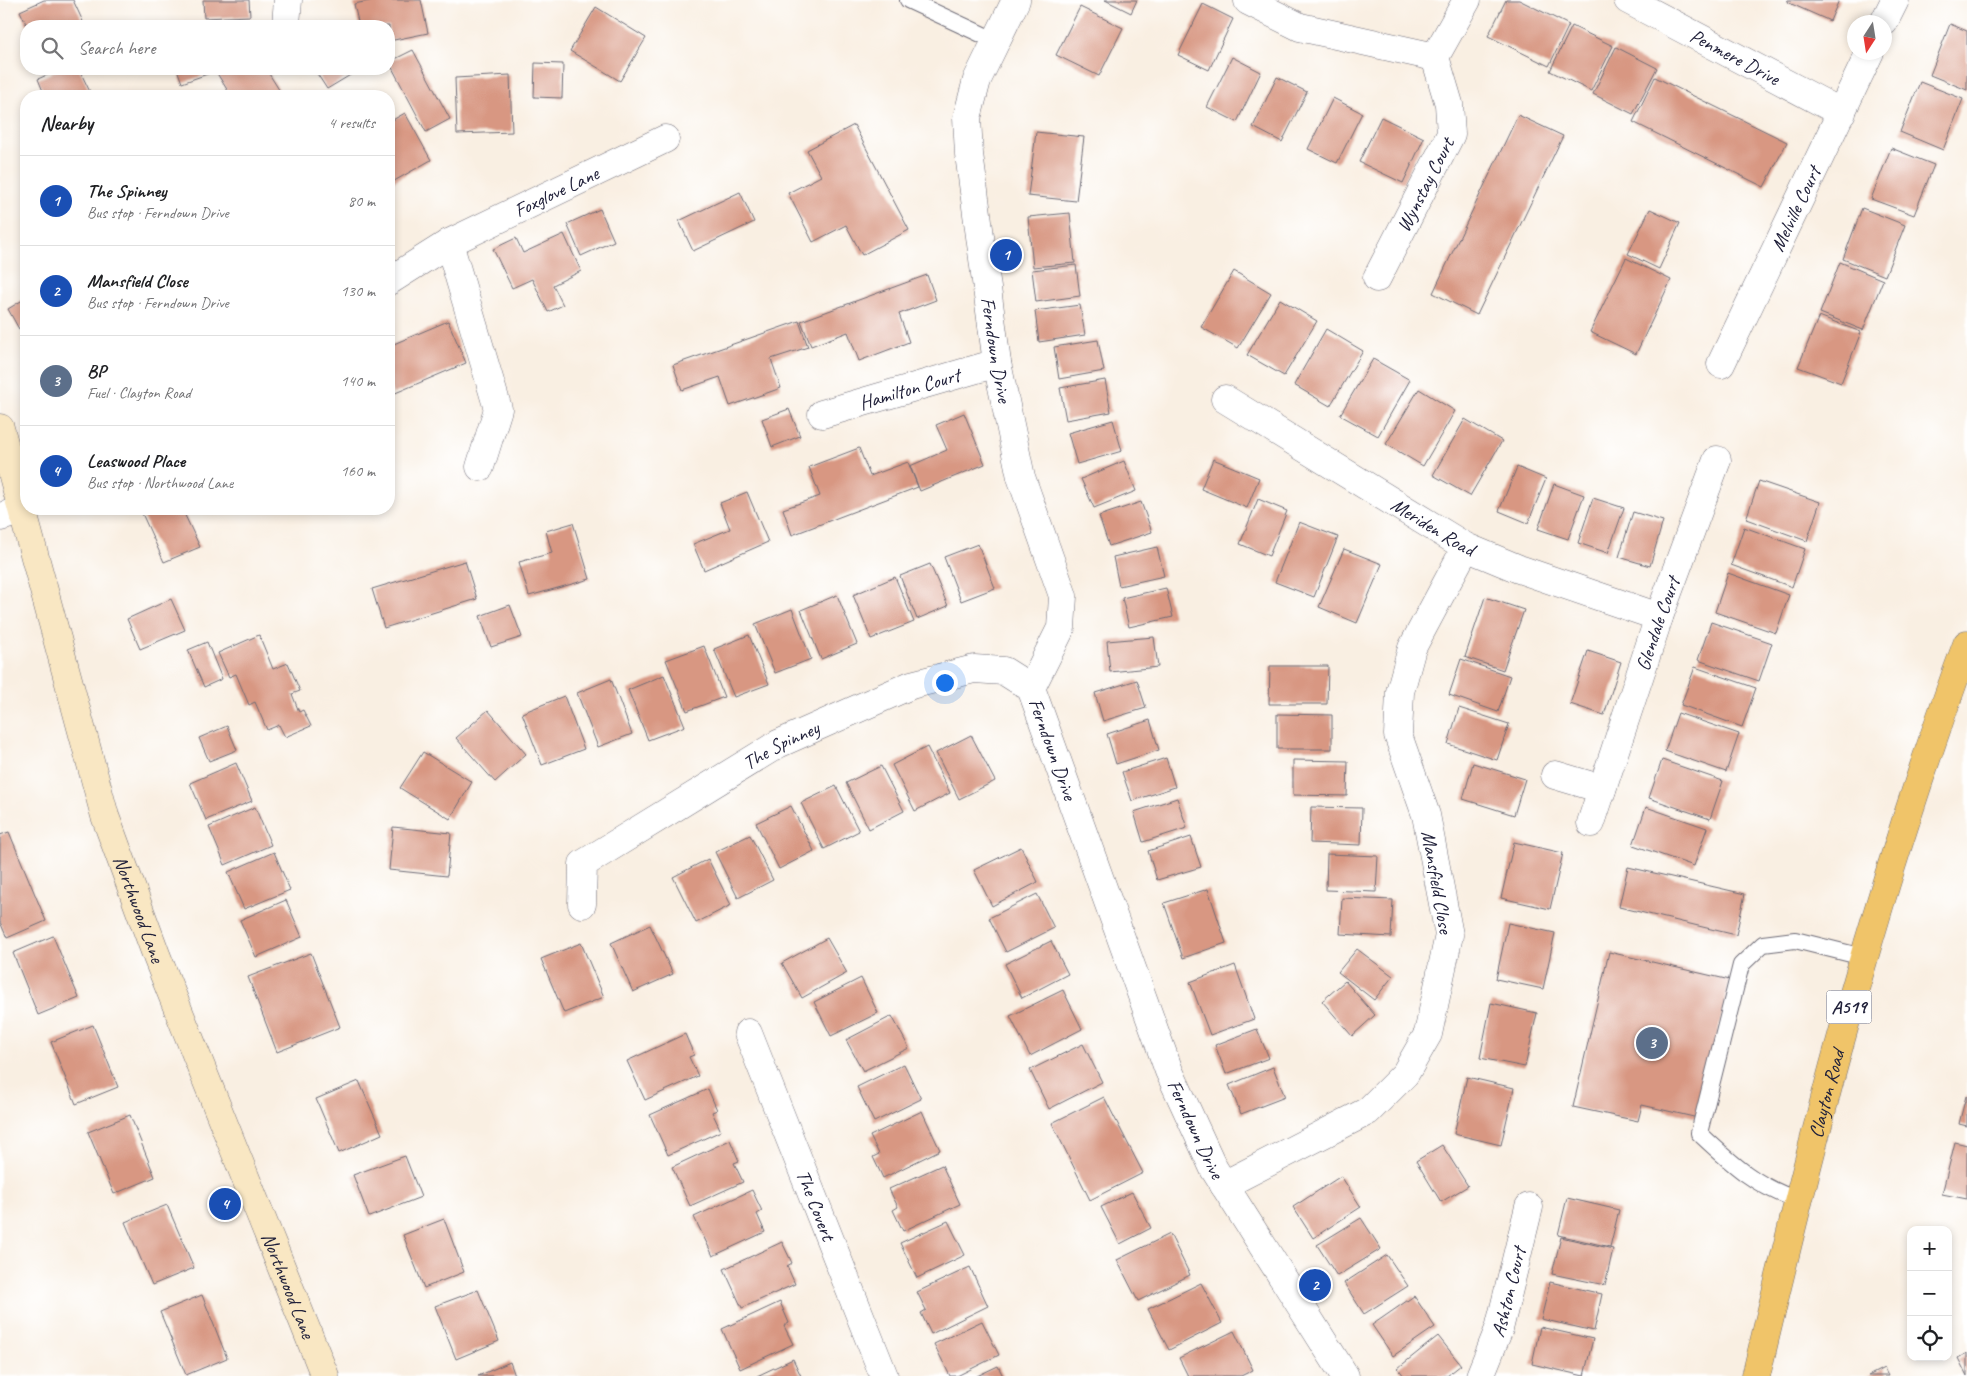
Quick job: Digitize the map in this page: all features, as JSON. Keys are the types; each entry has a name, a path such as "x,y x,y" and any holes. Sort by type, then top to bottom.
{"main road":[{"name":"Clayton Road","path":"1756,1376 1797,1199 1863,957 1967,644"}],"street":[{"name":"Ferndown Drive","path":"1016,0 977,80 968,118 968,154 997,363 1021,477 1063,596 1061,628 1032,688 1169,1071 1224,1185 1345,1376"},
{"path":"1248,2 1300,27 1435,57 1467,0"},
{"name":"Penmere Drive","path":"1628,0 1842,113"},
{"path":"1888,15 1895,0"},
{"name":"Wynstay Court","path":"1377,278 1451,134 1449,104 1435,57"},
{"name":"Melville Court","path":"1722,364 1866,60"},
{"name":"Foxglove Lane","path":"395,277 449,243 664,139"},
{"path":"449,243 498,409 480,467"},
{"name":"Hamilton Court","path":"822,414 997,363"},
{"name":"Meriden Road","path":"1225,399 1466,547 1518,569 1658,617"},
{"name":"Northwood Lane","path":"0,428 16,512 105,816 157,958 324,1376"},
{"name":"Glendale Court","path":"1591,823 1658,617 1717,460"},
{"name":"Mansfield Close","path":"1224,1185 1368,1111 1405,1074 1428,1034 1449,935 1426,816 1398,735 1400,692 1412,648 1466,547"},
{"name":"The Spinney","path":"582,904 583,864 778,744 911,685 974,669 1004,671 1032,688"},
{"path":"1555,774 1602,789"},
{"name":"The Covert","path":"748,1033 884,1376"},
{"name":"Ashton Court","path":"1480,1376 1499,1329 1529,1207"}],"lane":[{"path":"908,0 996,41"},
{"path":"1797,1199 1778,1194 1737,1169 1699,1133 1741,965 1763,944 1795,940 1863,957"}],"building":[{"path":"44,0 73,0 82,20 24,20 20,11"},
{"path":"203,0 249,0 250,16 204,18"},
{"path":"374,0 421,0 428,33 395,40 395,20 358,20 354,4"},
{"path":"1105,0 1137,0 1131,13"},
{"path":"1506,0 1519,0 1569,25 1549,66 1488,36"},
{"path":"1788,0 1839,0 1830,21 1787,2"},
{"path":"1203,4 1233,19 1209,70 1178,55"},
{"path":"596,7 646,38 620,81 570,51"},
{"path":"1080,7 1123,28 1099,76 1056,55"},
{"path":"1950,24 1967,31 1967,90 1930,75"},
{"path":"1572,26 1613,46 1591,91 1550,71"},
{"path":"1616,47 1657,68 1633,114 1593,94"},
{"path":"413,50 450,119 426,132 395,73 395,59"},
{"path":"1232,57 1261,72 1237,122 1207,107"},
{"path":"535,63 563,64 562,98 534,97"},
{"path":"47,75 82,75 89,90 43,90 38,79"},
{"path":"179,75 205,75 182,83"},
{"path":"218,75 270,75 279,90 227,90"},
{"path":"318,75 350,75 327,89"},
{"path":"510,75 512,132 457,134 455,78"},
{"path":"1277,77 1307,92 1282,142 1253,127"},
{"path":"1655,77 1787,142 1764,187 1633,122"},
{"path":"1920,82 1963,99 1943,150 1900,132"},
{"path":"1333,98 1362,113 1337,163 1308,149"},
{"path":"405,113 431,160 395,181 395,119"},
{"path":"1518,115 1563,136 1477,315 1433,293"},
{"path":"1381,117 1424,138 1403,183 1359,162"},
{"path":"854,125 909,230 862,255 846,225 813,242 788,193 821,176 807,150"},
{"path":"1036,132 1084,137 1076,201 1028,196"},
{"path":"1891,148 1934,165 1914,215 1871,199"},
{"path":"740,192 754,222 693,251 679,221"},
{"path":"1862,208 1905,225 1885,276 1843,259"},
{"path":"600,209 614,241 581,256 567,224"},
{"path":"1650,209 1680,223 1659,269 1628,254"},
{"path":"1070,213 1075,263 1033,267 1028,217"},
{"path":"564,234 581,271 553,285 563,305 548,312 532,279 512,288 493,249 516,238 523,253"},
{"path":"1626,258 1671,280 1636,354 1590,332"},
{"path":"1840,262 1883,280 1863,330 1820,313"},
{"path":"1076,265 1080,296 1036,302 1032,270"},
{"path":"1234,271 1271,293 1238,348 1201,327"},
{"path":"927,275 936,300 899,314 909,342 859,361 848,332 811,346 801,321"},
{"path":"1280,299 1317,321 1284,376 1247,355"},
{"path":"20,302 20,328 19,329 8,309"},
{"path":"1080,305 1085,335 1039,342 1035,311"},
{"path":"1819,316 1861,332 1841,383 1798,367"},
{"path":"448,321 466,363 395,393 395,343"},
{"path":"799,321 808,347 771,359 781,388 730,406 720,377 682,390 673,365"},
{"path":"1326,329 1363,351 1330,406 1294,385"},
{"path":"1098,340 1104,371 1059,379 1054,347"},
{"path":"1373,359 1410,380 1378,436 1340,415"},
{"path":"1105,380 1111,412 1066,420 1060,388"},
{"path":"1419,389 1455,411 1423,466 1386,444"},
{"path":"789,409 800,436 772,447 762,419"},
{"path":"964,413 985,464 920,491 910,466 947,450 936,425"},
{"path":"1465,419 1502,441 1470,496 1433,475"},
{"path":"1113,420 1122,451 1077,464 1068,433"},
{"path":"859,448 870,476 908,462 918,487 792,535 783,509 820,496 809,467"},
{"path":"1213,459 1259,478 1247,508 1201,489"},
{"path":"1124,461 1136,491 1094,508 1081,479"},
{"path":"1517,467 1546,479 1528,523 1499,511"},
{"path":"1759,481 1820,502 1807,541 1746,519"},
{"path":"1554,484 1584,495 1568,539 1538,529"},
{"path":"747,492 768,542 704,570 693,544 730,529 720,503"},
{"path":"1593,498 1624,508 1608,553 1578,543"},
{"path":"1258,499 1287,511 1269,556 1240,544"},
{"path":"1141,502 1152,532 1109,546 1099,516"},
{"path":"1633,512 1663,521 1650,566 1619,557"},
{"path":"143,515 185,515 200,547 164,562"},
{"path":"1299,522 1338,537 1314,597 1275,582"},
{"path":"573,523 590,579 529,596 519,562 552,553 546,531"},
{"path":"1744,527 1805,549 1792,587 1731,565"},
{"path":"978,544 995,588 961,601 944,557"},
{"path":"1157,547 1164,576 1119,586 1113,557"},
{"path":"1344,549 1382,564 1357,623 1319,607"},
{"path":"465,561 477,599 384,628 372,589"},
{"path":"930,564 948,606 917,619 900,576"},
{"path":"1728,573 1789,595 1776,633 1715,612"},
{"path":"895,577 914,622 871,639 853,595"},
{"path":"1166,588 1173,617 1129,627 1122,598"},
{"path":"837,595 857,644 821,659 801,610"},
{"path":"1485,597 1524,610 1503,670 1465,657"},
{"path":"171,599 185,630 140,649 127,619"},
{"path":"510,605 522,637 491,647 480,616"},
{"path":"792,609 811,659 775,673 755,624"},
{"path":"1711,622 1772,643 1759,681 1698,660"},
{"path":"259,635 273,669 288,663 300,691 292,694 299,712 303,710 311,726 285,737 279,725 267,730 255,702 249,705 236,674 229,677 218,653"},
{"path":"749,635 769,684 734,697 714,649"},
{"path":"1154,637 1158,667 1110,672 1107,641"},
{"path":"207,642 222,679 204,687 188,650"},
{"path":"704,646 724,697 687,711 666,660"},
{"path":"1588,651 1621,662 1604,715 1570,704"},
{"path":"1461,659 1510,676 1498,712 1449,695"},
{"path":"1270,666 1328,666 1327,704 1269,704"},
{"path":"1695,667 1756,688 1742,727 1681,705"},
{"path":"664,675 685,726 648,740 628,690"},
{"path":"611,679 632,734 598,747 577,693"},
{"path":"1137,680 1146,708 1103,721 1095,693"},
{"path":"564,696 584,749 542,765 522,713"},
{"path":"1459,708 1509,724 1497,760 1448,744"},
{"path":"488,710 526,754 495,782 456,738"},
{"path":"1678,713 1739,734 1726,772 1665,751"},
{"path":"1277,714 1332,715 1332,749 1277,749"},
{"path":"1150,720 1159,750 1116,764 1107,734"},
{"path":"227,726 237,750 209,761 199,738"},
{"path":"971,735 995,781 959,799 936,753"},
{"path":"927,747 950,793 915,811 892,765"},
{"path":"423,752 472,782 450,819 400,788"},
{"path":"1166,758 1175,787 1132,801 1122,772"},
{"path":"1293,760 1348,761 1347,796 1293,795"},
{"path":"1662,760 1723,781 1710,819 1649,798"},
{"path":"236,763 252,801 206,820 190,783"},
{"path":"1473,763 1525,779 1514,815 1463,799"},
{"path":"881,766 904,811 869,829 846,783"},
{"path":"836,786 859,831 824,849 801,803"},
{"path":"1177,798 1187,828 1143,842 1134,812"},
{"path":"791,806 814,851 779,869 756,823"},
{"path":"255,807 271,845 225,865 209,827"},
{"path":"1311,807 1362,808 1361,845 1310,843"},
{"path":"1646,807 1707,828 1694,866 1633,845"},
{"path":"393,827 451,833 447,876 389,870"},
{"path":"9,832 46,921 7,938 0,922 0,835"},
{"path":"750,835 773,880 738,898 715,852"},
{"path":"1191,837 1201,867 1157,880 1148,851"},
{"path":"1514,842 1563,853 1550,909 1501,898"},
{"path":"1021,847 1038,882 992,906 974,870"},
{"path":"274,852 290,890 244,909 228,872"},
{"path":"1327,854 1378,856 1376,892 1326,890"},
{"path":"708,859 731,905 696,923 673,877"},
{"path":"1628,867 1745,894 1736,935 1619,907"},
{"path":"1208,889 1226,943 1183,958 1164,903"},
{"path":"1037,894 1054,928 1006,952 989,918"},
{"path":"1342,898 1393,900 1391,937 1340,934"},
{"path":"286,900 302,937 256,957 240,920"},
{"path":"1508,923 1555,933 1543,989 1496,979"},
{"path":"650,925 673,974 633,992 611,943"},
{"path":"53,936 79,998 38,1015 13,953"},
{"path":"827,938 847,973 802,998 782,963"},
{"path":"1051,941 1068,974 1022,998 1005,964"},
{"path":"581,943 604,997 564,1013 541,959"},
{"path":"1357,949 1393,976 1374,1000 1338,972"},
{"path":"1609,952 1730,980 1698,1118 1642,1105 1638,1121 1573,1107"},
{"path":"311,953 340,1027 277,1052 248,977"},
{"path":"1235,965 1254,1019 1210,1035 1190,982"},
{"path":"861,978 878,1013 831,1036 814,1002"},
{"path":"1345,981 1375,1015 1352,1036 1322,1001"},
{"path":"1063,990 1082,1029 1030,1056 1010,1016"},
{"path":"1491,1003 1537,1013 1525,1067 1480,1058"},
{"path":"892,1016 909,1048 863,1071 846,1040"},
{"path":"93,1025 118,1087 76,1104 51,1042"},
{"path":"1257,1029 1269,1058 1226,1074 1215,1045"},
{"path":"685,1034 694,1055 689,1057 698,1076 645,1100 627,1061"},
{"path":"1083,1044 1102,1082 1049,1109 1030,1070"},
{"path":"904,1064 921,1099 874,1122 857,1087"},
{"path":"1273,1067 1285,1097 1241,1114 1229,1085"},
{"path":"1467,1077 1514,1088 1501,1145 1454,1134"},
{"path":"359,1081 382,1134 339,1153 316,1099"},
{"path":"708,1089 717,1110 712,1112 721,1131 668,1155 650,1115"},
{"path":"1967,1096 1967,1126 1959,1124"},
{"path":"1104,1097 1143,1173 1090,1200 1052,1123"},
{"path":"922,1111 940,1150 883,1178 873,1157 879,1154 870,1136"},
{"path":"130,1115 155,1177 114,1194 88,1132"},
{"path":"730,1140 739,1161 734,1163 743,1182 690,1206 672,1167"},
{"path":"1955,1142 1967,1145 1967,1199 1942,1194"},
{"path":"1442,1145 1468,1186 1441,1202 1416,1161"},
{"path":"405,1156 421,1197 369,1217 353,1175"},
{"path":"942,1165 960,1204 903,1231 893,1210 898,1207 889,1189"},
{"path":"1341,1176 1361,1207 1313,1238 1293,1207"},
{"path":"752,1190 762,1211 757,1214 765,1232 713,1256 694,1217"},
{"path":"1132,1192 1151,1228 1120,1244 1101,1207"},
{"path":"1567,1198 1619,1210 1610,1247 1558,1235"},
{"path":"167,1205 194,1268 152,1285 125,1222"},
{"path":"1361,1218 1381,1249 1337,1276 1317,1245"},
{"path":"444,1219 464,1272 424,1288 403,1235"},
{"path":"948,1221 965,1255 917,1278 900,1243"},
{"path":"1170,1234 1190,1275 1138,1301 1117,1260"},
{"path":"1561,1237 1613,1249 1605,1285 1552,1274"},
{"path":"782,1242 792,1263 787,1266 795,1284 742,1308 724,1269"},
{"path":"1387,1255 1408,1286 1364,1314 1344,1283"},
{"path":"970,1267 988,1306 931,1334 921,1313 926,1310 917,1292"},
{"path":"1550,1282 1602,1294 1594,1331 1541,1319"},
{"path":"1201,1283 1222,1323 1169,1350 1148,1309"},
{"path":"478,1290 499,1341 456,1359 435,1306"},
{"path":"202,1295 227,1358 186,1375 160,1312"},
{"path":"1414,1296 1435,1327 1393,1356 1372,1325"},
{"path":"780,1302 789,1323 784,1326 793,1344 740,1369 722,1329"},
{"path":"982,1321 999,1355 957,1376 950,1376 934,1344"},
{"path":"1540,1327 1593,1339 1584,1376 1532,1364"},
{"path":"1234,1331 1253,1370 1241,1376 1188,1376 1179,1358"},
{"path":"1438,1336 1461,1365 1447,1376 1404,1376 1398,1368"},
{"path":"1967,1353 1967,1376 1958,1358"},
{"path":"793,1359 801,1376 757,1376"},
{"path":"510,1362 515,1376 478,1376"},
{"path":"998,1366 1003,1376 977,1376"},
{"path":"1884,1368 1888,1376 1868,1376"}],"place":[{"name":"The Spinney","path":"1006,255"},
{"name":"BP","path":"1652,1043"},
{"name":"Leaswood Place","path":"225,1204"},
{"name":"Mansfield Close","path":"1315,1285"}]}
